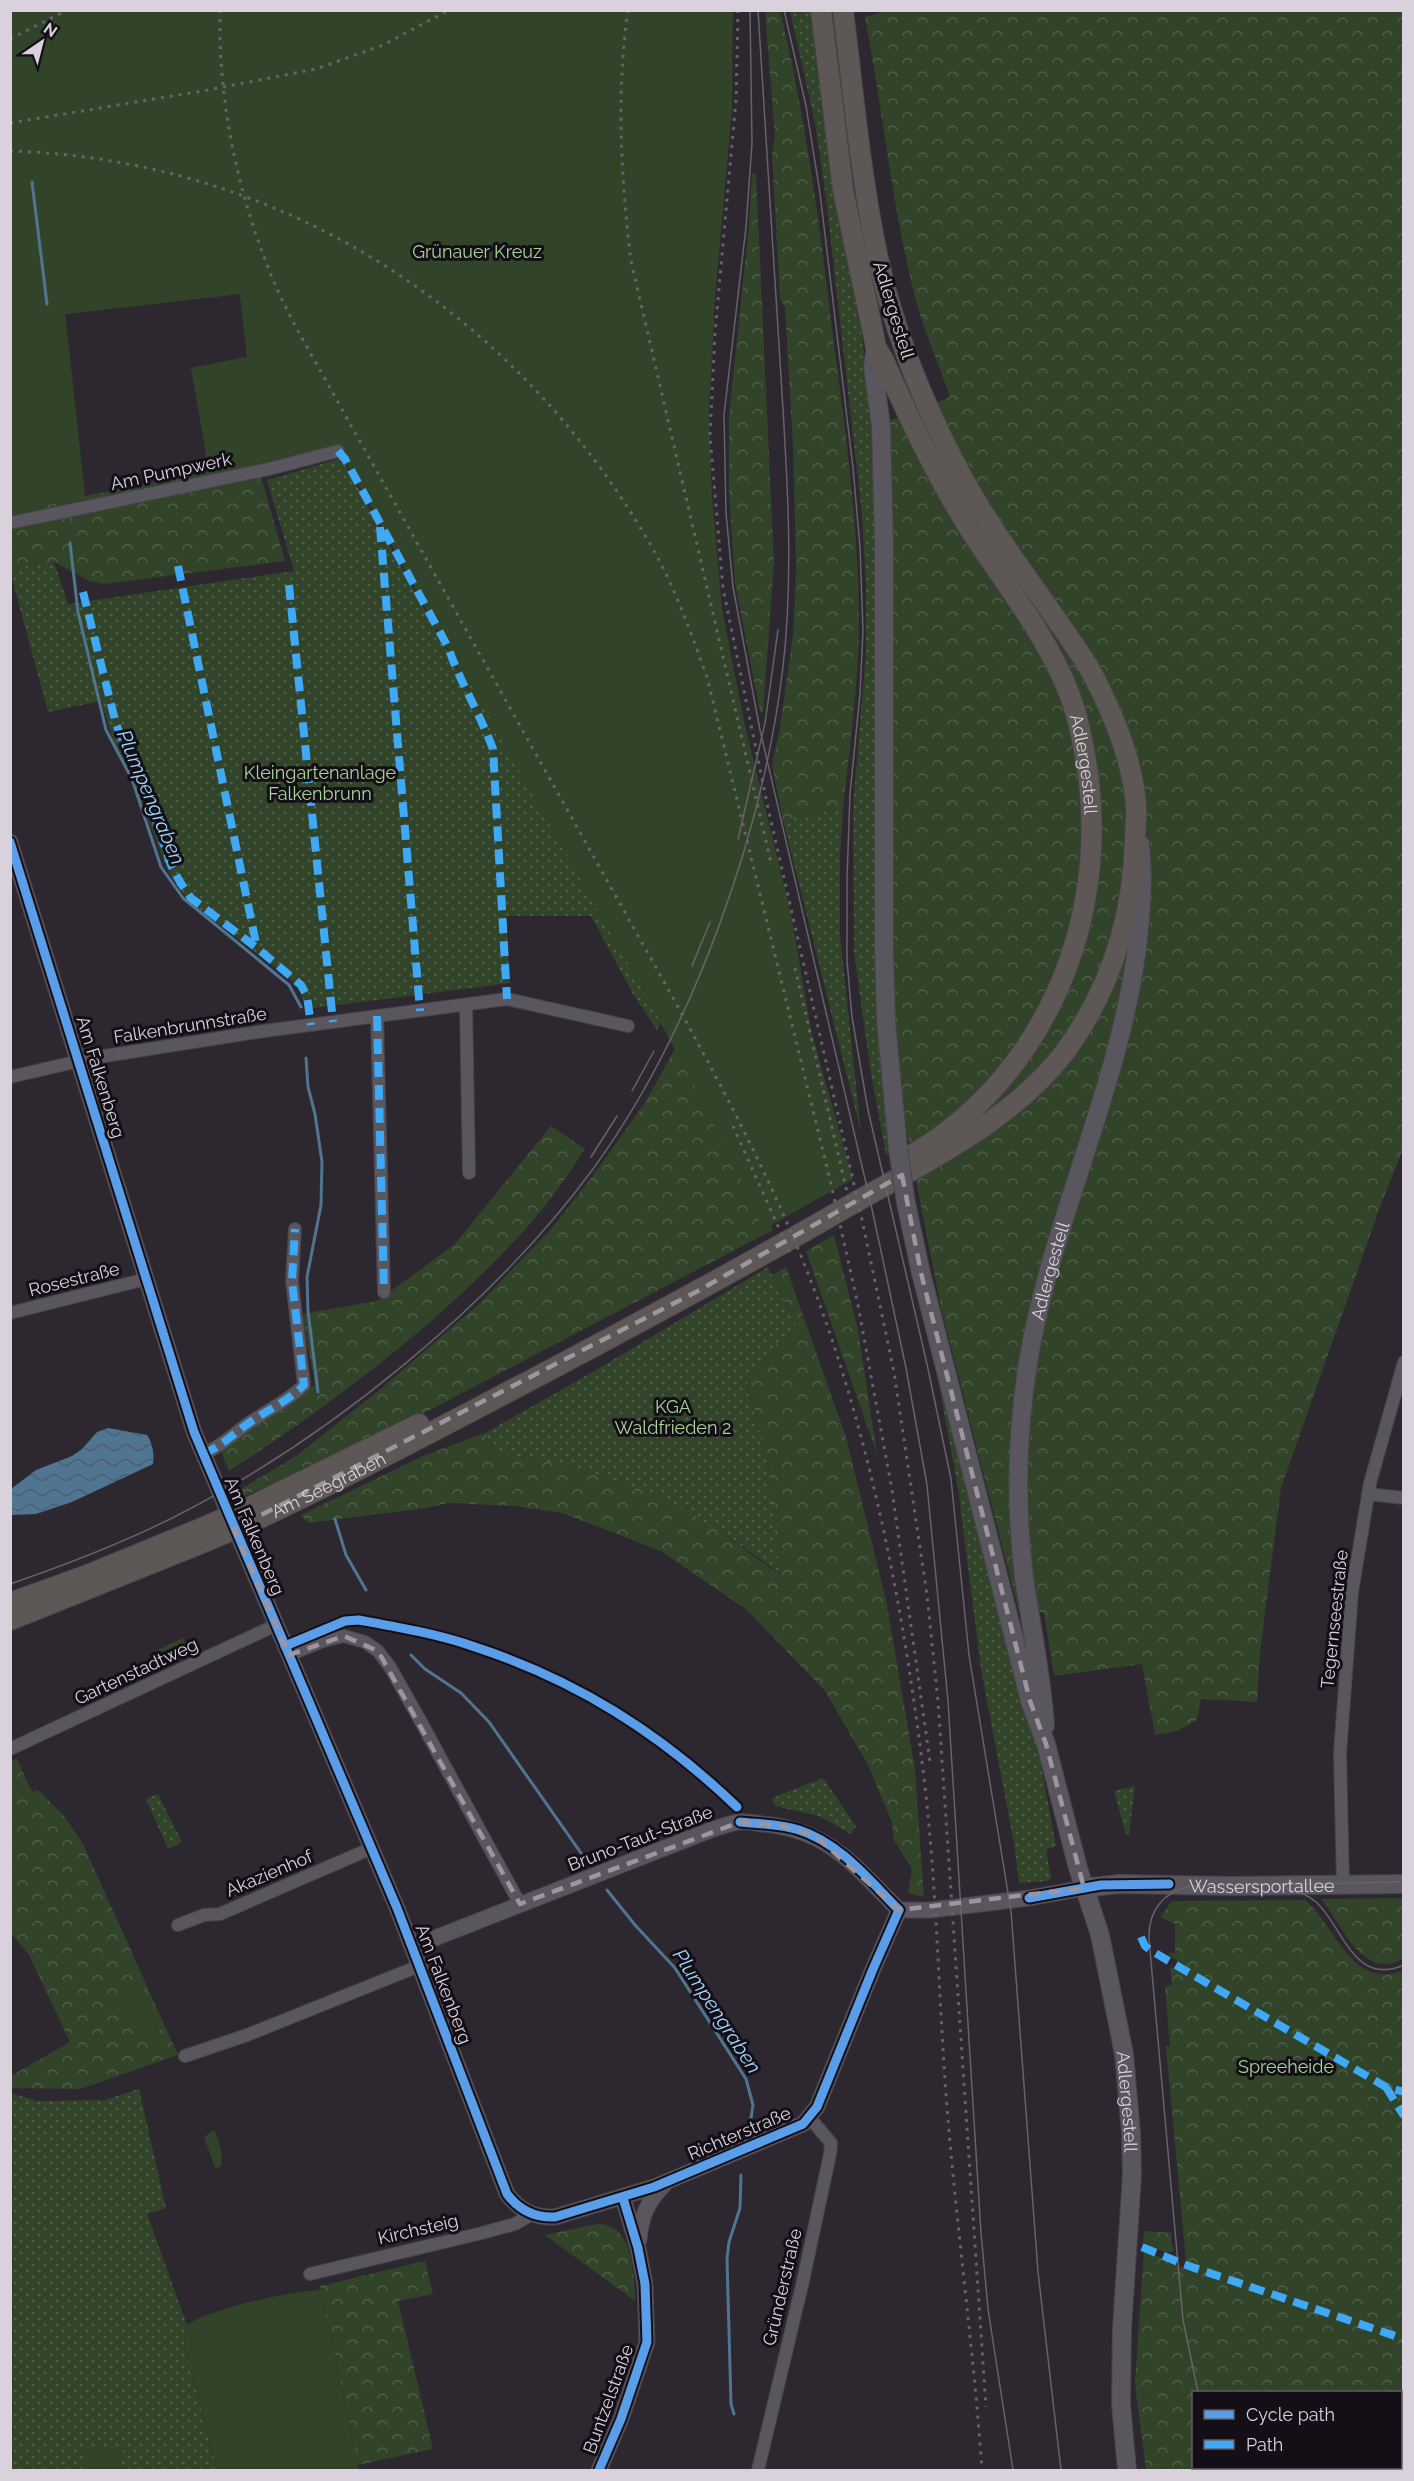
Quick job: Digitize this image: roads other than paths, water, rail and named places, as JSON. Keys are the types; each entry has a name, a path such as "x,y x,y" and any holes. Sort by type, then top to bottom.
{"main road":[{"name":"Adlergestell","path":"602,1335 918,1151 943,1134 982,1099 1007,1072 1025,1047 1055,996 1077,941 1089,887 1093,817 1085,751 1070,694 1048,648 931,465 876,347 843,190 821,10"},
{"name":"Adlergestell","path":"843,10 870,217 887,294 905,352 933,420 961,476 1070,638 1104,694 1124,752 1136,806 1143,868 1141,914 1130,994 1111,1074 1044,1288 1030,1352 1024,1396 1018,1501 1021,1545 1034,1647 1044,1700 1046,1744"},
{"name":"Adlergestell","path":"876,347 873,367 881,426 884,522 886,1021 898,1149 906,1203 924,1284 1030,1701 1046,1744 1084,1888 1095,1917 1121,2028 1128,2089 1132,2183 1122,2328 1121,2394 1127,2470"},
{"name":"Adlergestell","path":"602,1335 759,1257 955,1145 1002,1114 1032,1089 1063,1054 1090,1013 1111,970 1123,930 1132,886 1136,806"},
{"name":"Am Seegraben","path":"10,1620 257,1512 423,1422 602,1335"},
{"name":"Am Seegraben","path":"10,1603 204,1535"},
{"name":"Wassersportallee","path":"1084,1888 1119,1884 1404,1884"}],"street":[{"name":"Am Pumpwerk","path":"10,523 262,470 338,451"},
{"name":"Am Falkenberg","path":"10,842 194,1432 372,1848 507,2194 513,2203 532,2214"},
{"name":"Falkenbrunnstraße","path":"10,1077 78,1060 264,1031 507,999 628,1026"},
{"path":"466,1005 469,1173"},
{"path":"377,1016 384,1292"},
{"path":"203,1454 217,1448 304,1385 292,1281 295,1229"},
{"name":"Rosestraße","path":"10,1313 146,1279"},
{"name":"Tegernseestraße","path":"1343,1885 1340,1774 1342,1704 1352,1592 1368,1494 1404,1362"},
{"path":"1368,1494 1404,1498"},
{"name":"Gartenstadtweg","path":"10,1749 276,1625"},
{"path":"289,1655 323,1641 344,1636 365,1642 378,1651 405,1695 520,1904"},
{"name":"Bruno-Taut-Straße","path":"412,1947 708,1831 740,1822 782,1826 815,1836 842,1855 899,1910"},
{"name":"Akazienhof","path":"178,1925 204,1915 220,1914 372,1848"},
{"path":"899,1910 931,1910 1084,1888"},
{"name":"Richterstraße","path":"532,2214 542,2218 555,2217 623,2198 803,2124 817,2107 899,1910"},
{"path":"185,2056 419,1966"},
{"name":"Gründerstraße","path":"758,2470 803,2281 830,2154 831,2143 810,2118"},
{"name":"Buntzelstraße","path":"639,2248 641,2219 648,2203 668,2181"},
{"name":"Buntzelstraße","path":"598,2470 621,2419 646,2342 645,2284 639,2248 623,2198"},
{"name":"Kirchsteig","path":"310,2274 493,2230 515,2224 532,2214"}],"water":[{"path":"108,1428 147,1435 153,1449 153,1464 72,1502 36,1514 11,1515 11,1489 36,1470 72,1456 82,1449 97,1432"}],"waterway":[{"name":"Plumpengraben","path":"32,182 47,304"},
{"name":"Plumpengraben","path":"70,543 78,612 106,730 132,779 161,867 183,898 289,985 301,1007"},
{"name":"Plumpengraben","path":"306,1058 308,1087 315,1114 322,1162 321,1205 307,1277 308,1311 318,1392"},
{"name":"Plumpengraben","path":"335,1519 346,1555 366,1590"},
{"name":"Plumpengraben","path":"411,1655 425,1669 461,1693 489,1722 588,1863"},
{"name":"Plumpengraben","path":"607,1890 635,1925 675,1968 746,2079 753,2105 749,2131"},
{"name":"Plumpengraben","path":"734,2414 731,2404 727,2259 729,2242 740,2208 741,2175"}],"tram line":[{"path":"750,10 752,143 746,227 724,415 726,513 733,587 760,730 872,1209 906,1368 927,1485 948,1701 981,2233 988,2309 1013,2470"},
{"path":"10,1584 139,1534 237,1483 294,1447 405,1364 458,1318 553,1220 593,1169 629,1115 662,1057 718,930 740,863 759,797 783,667 789,559 787,486 758,10"},
{"path":"784,10 806,106 820,193 853,468 860,547 863,630 860,694 850,794 847,879 847,961 852,1017 868,1110 927,1364 951,1479 969,1655 1011,1911 1038,2272 1061,2470"},
{"path":"738,839 765,723 778,630"},
{"path":"692,966 710,922"},
{"path":"632,1091 654,1051"},
{"path":"591,1157 617,1116"},
{"path":"1198,2391 1183,2320 1149,1939 1149,1929 1154,1912 1165,1898 1190,1886 1404,1882"},
{"path":"1286,1889 1302,1893 1316,1902 1351,1951 1361,1961 1373,1968 1387,1970 1404,1965"}],"railway":[{"path":"10,39 67,10"},
{"path":"220,10 223,80 233,149 250,216 279,294 722,1088 775,1196 799,1252 840,1365 886,1540 907,1659 924,1778 934,1891 953,2178 982,2470"},
{"path":"10,123 208,90 316,69 383,45 449,10"},
{"path":"628,10 622,73 621,136 631,261 771,863"},
{"path":"738,10 736,100 715,333 710,436 723,588 768,808 861,1215 894,1372 927,1595 938,1701 986,2407"},
{"path":"10,151 108,160 202,182 291,215 375,260 453,314 524,378 588,451 653,549 679,603 707,677 831,1184 858,1305 892,1490 930,1762"},
{"path":"795,968 850,1205"},
{"path":"733,1126 791,1255"}],"park label":[{"name":"Grünauer Kreuz","path":"477,251"},
{"name":"Kleingartenanlage Falkenbrunn","path":"320,782"},
{"name":"KGA Waldfrieden 2","path":"673,1416"},
{"name":"Spreeheide","path":"1286,2066"}]}
